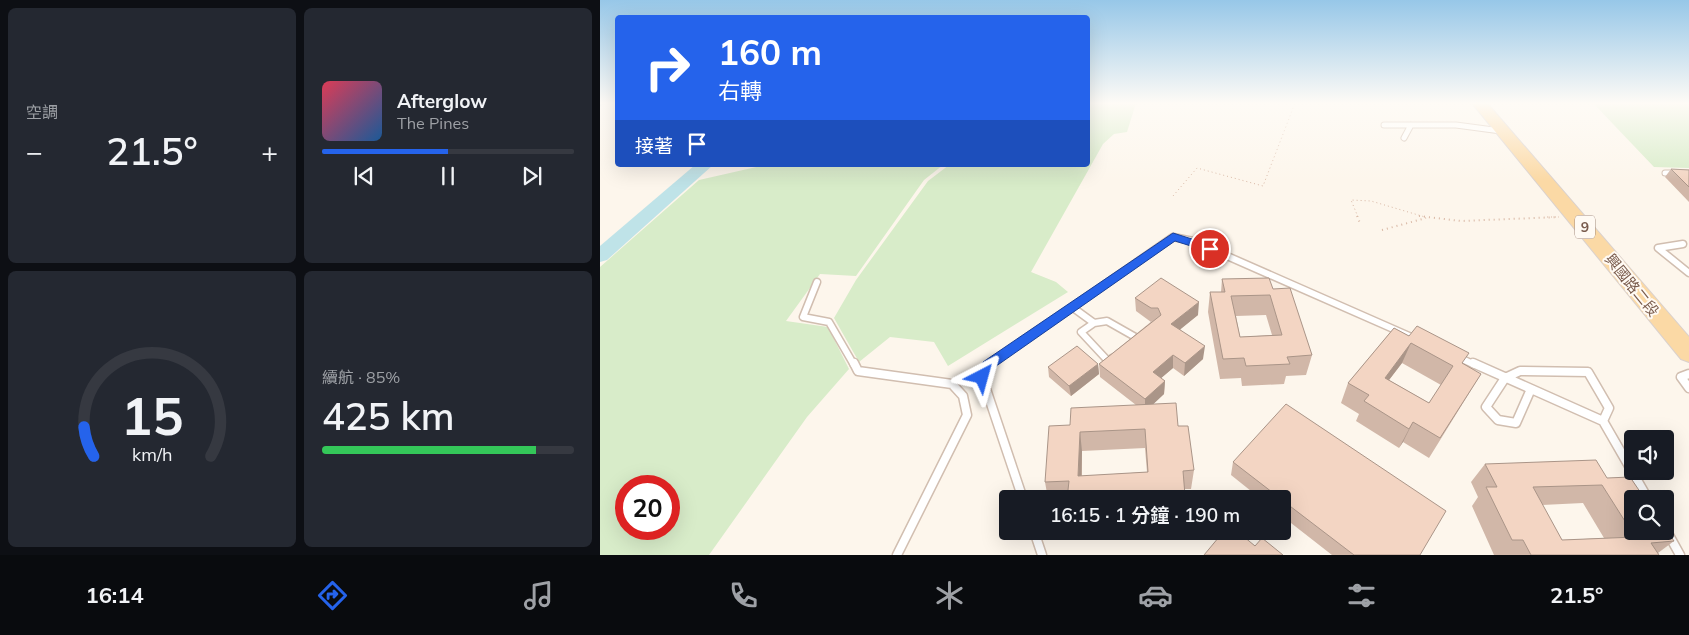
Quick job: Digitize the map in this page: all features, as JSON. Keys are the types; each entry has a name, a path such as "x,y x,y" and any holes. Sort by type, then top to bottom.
{"main road":[{"name":"興國路二段","path":"1508,129 1689,333"},
{"name":"興國路二段","path":"1502,131 1689,353"}],"lane":[{"path":"1404,138 1409,129"},
{"path":"1486,129 1502,131"},
{"path":"1664,173 1689,173"},
{"path":"1020,490 982,377 987,366 1173,237 1192,241 1426,343"},
{"path":"1683,244 1658,248 1689,273"},
{"path":"817,282 803,317 829,322 858,371 952,384 963,396 967,415 897,555"},
{"path":"1072,307 1094,323"},
{"path":"1115,355 1108,361 1081,332 1094,323 1107,321 1140,336 1130,344"},
{"path":"1452,355 1603,421 1643,490"},
{"path":"1531,389 1516,423 1506,424 1490,416 1486,407 1505,378 1520,371 1588,372 1609,408 1603,421"},
{"path":"1689,374 1682,377 1689,388"},
{"path":"1037,540 1042,555"},
{"path":"1672,540 1680,555"}],"path":[{"path":"1173,196 1197,168 1263,186 1285,129"},
{"path":"1360,223 1351,200 1374,201 1426,218 1448,220 1576,217"},
{"path":"1382,230 1426,218"}],"green space":[{"path":"1090,129 1128,129 1127,132 1114,134 1103,144 1031,272 1056,282 1068,292 948,366 934,342 890,337 859,362 834,318 856,280 928,181 946,167 1090,167"},
{"path":"1618,129 1689,129 1689,168 1654,167"},
{"path":"756,167 940,167 924,180 856,276 820,274 786,321 828,327 849,369 807,417 709,555 600,555 600,267 699,180"}],"building":[{"path":"1671,169 1689,170 1689,187"},
{"path":"1161,278 1199,302 1171,324 1205,346 1185,363 1173,355 1153,372 1165,381 1145,399 1099,364 1161,315 1158,308 1151,308 1135,298"},
{"path":"1269,278 1273,289 1290,288 1312,355 1287,357 1290,364 1246,366 1244,358 1223,359 1210,292 1225,292 1222,279","holes":["1270,295 1282,335 1240,337 1231,296"]},
{"path":"1417,326 1469,353 1462,363 1481,374 1440,438 1413,422 1409,429 1364,401 1369,395 1348,383 1394,328 1409,336","holes":["1411,343 1453,366 1429,403 1385,378"]},
{"path":"1077,346 1098,364 1069,386 1048,367"},
{"path":"1176,403 1178,426 1188,426 1194,470 1183,471 1185,490 1068,490 1069,481 1045,482 1049,426 1070,425 1071,408","holes":["1145,429 1148,472 1078,476 1080,432"]},
{"path":"1286,404 1446,511 1420,555 1354,555 1291,507 1291,490 1269,490 1233,462"},
{"path":"1596,460 1607,478 1624,477 1624,480 1632,480 1639,490 1624,490 1624,520 1602,485 1533,487 1562,540 1624,537 1624,540 1674,541 1651,543 1659,555 1531,555 1523,540 1512,540 1486,487 1497,487 1485,464"},
{"path":"1216,540 1248,540 1255,546 1260,540 1264,540 1283,555 1204,555"}],"waterway":[{"path":"600,256 703,167"}],"route":[{"path":"982,377 987,366 1173,237 1192,241 1210,249"}]}
